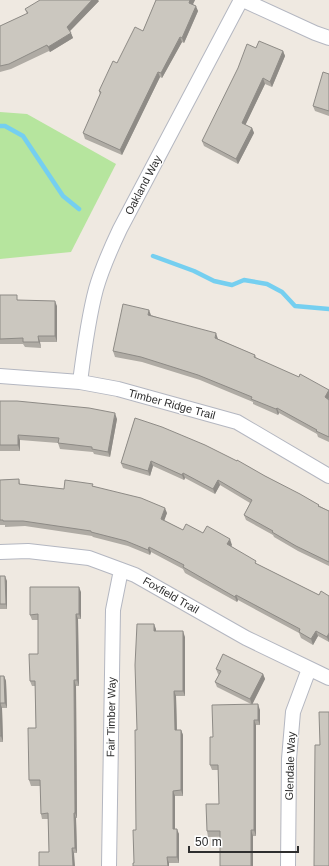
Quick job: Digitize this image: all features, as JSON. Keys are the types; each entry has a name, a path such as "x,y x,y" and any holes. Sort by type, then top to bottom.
{"street":[{"path":"242,0 329,38"},
{"name":"Oakland Way","path":"80,382 87,331 92,309 97,288 111,249 120,229 242,0"},
{"name":"Timber Ridge Trail","path":"0,376 80,382 125,391 237,422 329,476"},
{"name":"Foxfield Trail","path":"0,552 28,552 89,558 135,574 246,638 329,678"},
{"name":"Fair Timber Way","path":"109,866 113,610 121,570"},
{"name":"Glendale Way","path":"288,866 289,759 293,712 309,669"}],"green space":[{"path":"0,112 27,114 116,164 71,252 0,259"}],"building":[{"path":"40,0 92,0 67,27 71,33 48,47 47,45 9,64 0,66 0,26 28,13 25,9"},
{"path":"156,0 190,0 189,3 196,6 182,38 180,37 161,73 158,72 120,150 83,133 101,92 99,91 113,61 117,63 135,27 143,31"},
{"path":"259,41 283,51 270,82 263,78 242,123 252,128 236,159 202,141 238,68 247,44 256,48"},
{"path":"323,72 329,74 329,111 313,106"},
{"path":"0,295 17,295 17,300 55,301 55,336 38,336 39,342 23,342 23,338 0,339"},
{"path":"123,304 149,310 148,315 216,333 215,338 255,355 254,357 299,377 300,374 329,390 325,397 329,400 329,437 277,408 276,409 251,399 252,397 198,375 141,357 113,351"},
{"path":"0,401 17,401 89,408 115,413 108,452 92,449 92,447 58,443 59,438 18,435 18,445 0,445"},
{"path":"135,418 162,427 237,460 329,511 329,562 296,546 244,515 252,500 218,480 213,489 183,473 182,475 151,461 148,471 121,463"},
{"path":"19,479 19,484 64,489 65,480 93,484 92,486 141,498 165,508 161,519 183,530 186,524 203,533 207,526 230,539 227,544 256,561 255,563 319,595 321,591 329,596 329,633 327,637 316,631 311,639 299,632 300,629 236,595 235,597 183,567 184,565 149,547 148,550 126,541 91,531 23,521 0,520 0,480"},
{"path":"0,576 5,576 6,604 0,604"},
{"path":"30,587 79,587 79,614 76,614 77,680 74,680 75,848 72,848 73,866 39,866 39,852 49,852 48,813 41,814 40,780 29,780 28,728 36,728 35,681 30,681 29,654 38,654 38,614 30,615"},
{"path":"137,624 154,624 154,631 183,631 183,691 174,691 175,730 181,730 181,790 173,791 173,829 177,829 177,857 167,857 168,866 133,866 133,830 136,830 135,730 137,730 135,665"},
{"path":"223,654 263,674 250,699 215,682 221,671 216,669"},
{"path":"0,676 4,676 5,703 0,703"},
{"path":"0,703 1,736 0,736"},
{"path":"258,704 258,720 254,720 254,830 251,830 251,866 220,866 220,831 207,831 206,804 219,804 218,765 210,765 210,737 213,737 212,705"},
{"path":"319,712 329,712 329,866 314,866 315,745 320,745"}],"waterway":[{"path":"0,126 5,126 23,136 63,196 79,209"},
{"path":"153,256 194,271 214,281 232,285 244,280 267,284 282,292 295,306 329,309"}]}
